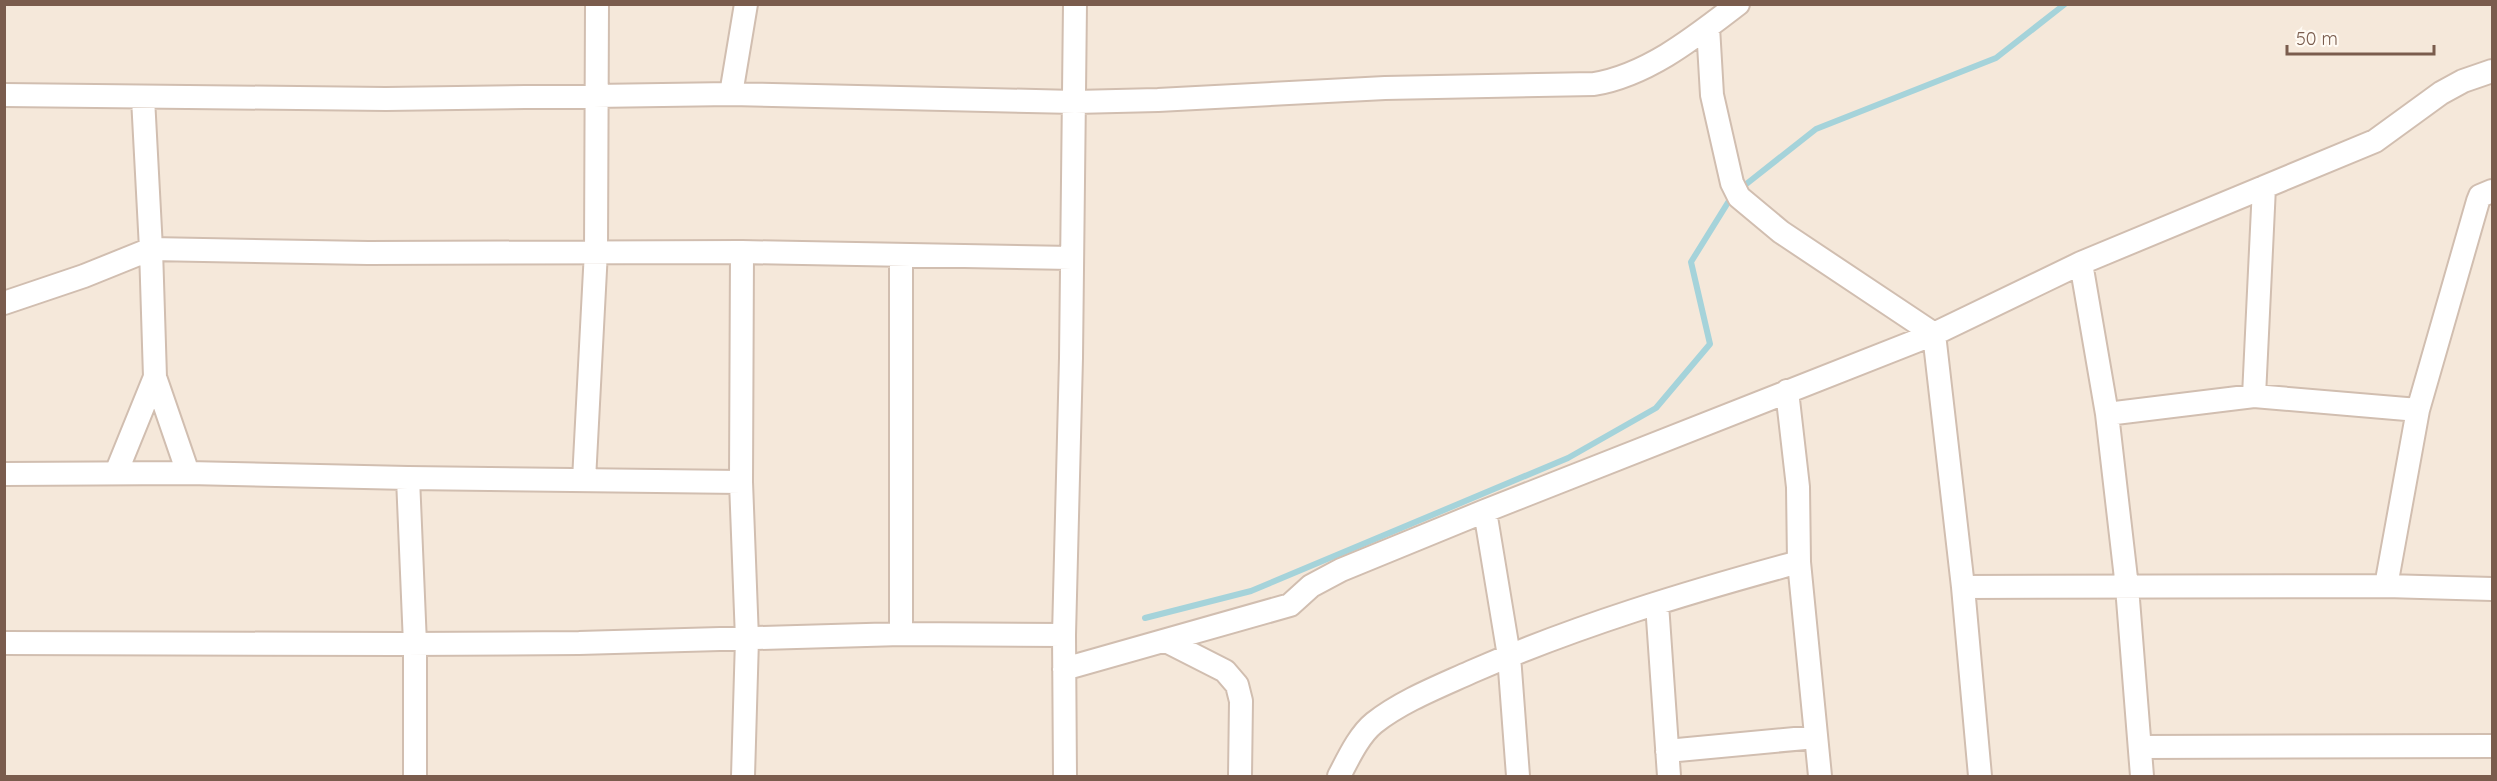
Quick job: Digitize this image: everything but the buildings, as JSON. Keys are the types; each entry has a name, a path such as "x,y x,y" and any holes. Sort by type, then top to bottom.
{"street":[{"path":"584,480 596,251 597,4"},
{"path":"731,94 746,4"},
{"path":"1065,777 1064,635 1075,4"},
{"path":"4,95 386,99 731,94 1075,102 1385,88 1594,84 1618,80 1644,68 1708,27 1738,4"},
{"path":"1708,27 1712,95 1732,183 1739,197 1781,232 1934,334 1963,587 1980,777"},
{"path":"1064,669 1290,605 1311,586 1341,570 1934,334 2081,263 2375,141 2441,93 2463,81 2493,71"},
{"path":"142,98 151,249 155,377 188,473"},
{"path":"2254,396 2264,188"},
{"path":"2386,586 2418,410 2478,201 2481,196 2493,191"},
{"path":"4,303 84,276 151,249 368,253 742,252 1072,258"},
{"path":"742,252 741,482 747,639 743,777"},
{"path":"901,256 901,634"},
{"path":"2081,263 2107,414 2127,587 2142,777"},
{"path":"116,473 155,377"},
{"path":"1786,391 1798,487 1799,562 1820,777"},
{"path":"2107,414 2254,396 2418,410"},
{"path":"4,474 188,473 741,482"},
{"path":"408,478 415,644 415,777"},
{"path":"1485,511 1509,656 1518,777"},
{"path":"1339,777 1366,731 1374,723 1425,693 1509,656 1657,604 1799,562"},
{"path":"1963,587 2386,586 2493,589"},
{"path":"1657,604 1669,777"},
{"path":"4,643 415,644 747,639 901,634 1064,635"},
{"path":"1166,641 1225,671 1237,685 1241,701 1240,777"},
{"path":"1667,751 1816,737"},
{"path":"2140,747 2493,746"}],"shaded area":[{"path":"5,5 2492,5 2492,776 5,776"}],"waterway":[{"path":"1740,189 1816,129 1996,58 2065,4"},
{"path":"1145,618 1251,591 1568,458 1656,408 1710,344 1691,262 1732,196"}]}
